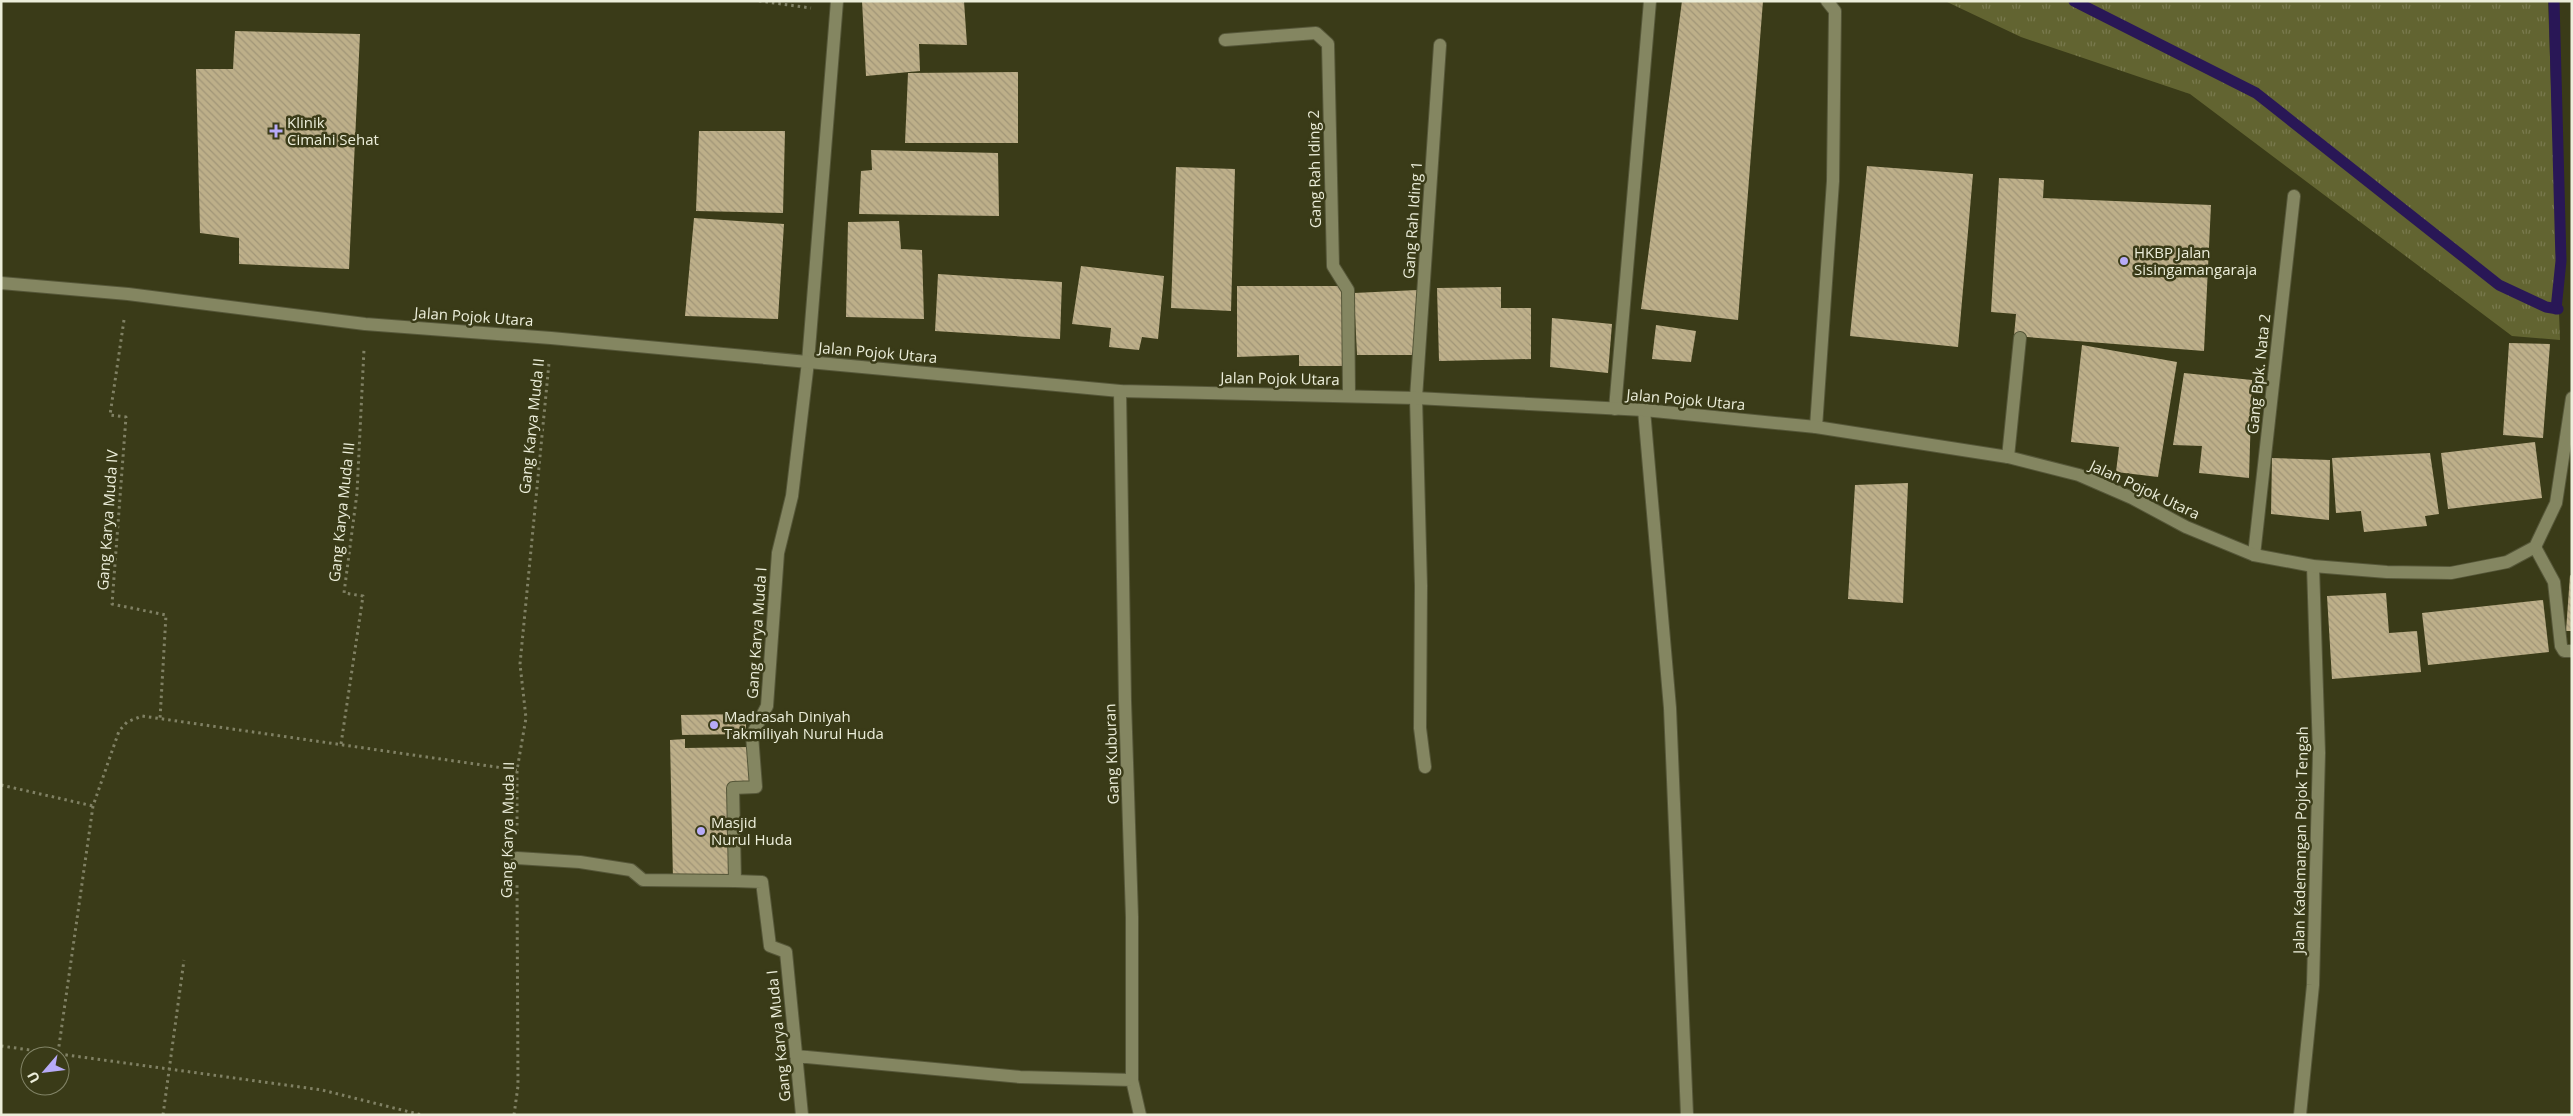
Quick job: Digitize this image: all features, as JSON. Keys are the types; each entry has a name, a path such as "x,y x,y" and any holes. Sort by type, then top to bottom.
{"street":[{"path":"1616,408 1650,1"},
{"path":"1816,427 1833,181 1835,11 1827,1"},
{"path":"808,362 837,6"},
{"name":"Gang Rah Iding 2","path":"1225,40 1316,34 1328,44 1333,266 1348,290 1349,396"},
{"name":"Gang Rah Iding 1","path":"1425,767 1420,728 1421,586 1416,398 1440,45"},
{"name":"Gang Bpk. Nata 2","path":"2254,554 2294,196"},
{"name":"Jalan Pojok Utara","path":"1,283 128,294 365,324 551,338 1120,391 1416,398 1616,408 1816,427 2008,457 2079,475 2132,498 2186,527 2254,554 2313,566 2387,572 2451,573 2507,562 2535,547"},
{"path":"2008,457 2020,338"},
{"name":"Gang Karya Muda I","path":"802,1115 786,952 770,946 762,882 735,881 733,788 756,787 752,735 767,706 778,553 792,496 808,362"},
{"name":"Gang Kuburan","path":"1120,391 1125,691 1132,917 1132,1080 1140,1115"},
{"path":"2572,398 2556,502 2535,547 2554,582 2561,646 2564,651 2572,651"},
{"path":"1644,410 1670,708 1686,1115"},
{"name":"Jalan Kademangan Pojok Tengah","path":"2300,1115 2314,975 2318,753 2313,566"},
{"path":"517,858 580,862 631,870 643,880 735,881"},
{"path":"796,1056 1020,1077 1132,1080"}],"path":[{"path":"759,1 837,6"},
{"name":"Gang Karya Muda IV","path":"128,294 110,415 126,417 112,604 166,615 160,719"},
{"name":"Gang Karya Muda III","path":"341,744 363,596 344,593 356,493 365,324"},
{"name":"Gang Karya Muda II","path":"514,1115 518,1086 517,770 526,718 520,664 551,338"},
{"path":"59,1046 93,806 119,731 128,722 142,716 517,770"},
{"path":"1,785 93,806"},
{"path":"163,1115 184,960"},
{"path":"1,1046 20,1048"},
{"path":"70,1055 322,1090 422,1115"}],"green space":[{"path":"1945,1 2548,1 2560,340 2512,336 2190,94 2021,37"}],"building":[{"path":"862,1 964,1 967,45 919,44 920,71 866,76"},
{"path":"1682,1 1763,1 1738,320 1641,309"},
{"name":"Klinik Cimahi Sehat","path":"235,31 360,34 349,269 239,264 239,238 200,233 196,69 233,69"},
{"path":"1018,72 1018,143 905,143 908,73"},
{"path":"699,131 785,131 783,213 696,211"},
{"path":"871,150 998,153 999,216 859,214 861,171 872,170"},
{"path":"1867,166 1973,174 1958,347 1850,336"},
{"path":"1176,167 1235,169 1231,311 1171,308"},
{"name":"HKBP Jalan Sisingamangaraja","path":"1999,178 2044,180 2043,198 2211,205 2204,351 2014,336 2016,314 1991,312"},
{"path":"694,218 784,224 778,319 685,316"},
{"path":"899,221 901,249 922,250 924,319 846,317 848,222"},
{"path":"1081,266 1164,276 1158,339 1142,337 1139,350 1109,347 1111,328 1072,324"},
{"path":"938,274 1062,282 1060,339 935,331"},
{"path":"1237,286 1344,286 1344,366 1299,366 1299,355 1237,357"},
{"path":"1501,287 1501,308 1531,308 1531,359 1439,361 1437,288"},
{"path":"1417,290 1418,355 1357,355 1354,293"},
{"path":"1552,318 1612,324 1608,373 1550,367"},
{"path":"1656,325 1696,331 1691,362 1652,359"},
{"path":"2509,343 2550,344 2543,438 2503,435"},
{"path":"2082,345 2177,362 2158,477 2116,472 2119,447 2071,442"},
{"path":"2184,373 2252,380 2249,478 2199,473 2202,446 2173,445"},
{"path":"2535,442 2542,498 2448,509 2441,453"},
{"path":"2430,453 2439,514 2425,516 2427,526 2364,532 2361,511 2336,513 2332,458"},
{"path":"2272,458 2330,460 2329,520 2271,514"},
{"path":"1908,483 1903,603 1848,599 1855,485"},
{"path":"2570,575 2572,576 2572,631 2566,631"},
{"path":"2386,593 2389,633 2417,631 2421,672 2332,679 2327,596"},
{"path":"2543,600 2549,652 2428,665 2422,613"},
{"name":"Madrasah Diniyah Takmiliyah Nurul Huda","path":"746,714 746,734 682,735 681,715"},
{"name":"Masjid Nurul Huda","path":"685,739 685,748 749,747 750,784 729,784 731,878 673,879 670,740"}],"waterway":[{"path":"2074,1 2256,93 2499,285 2546,307 2558,309"},
{"path":"2554,1 2561,261 2556,309"}],"place":[{"name":"Klinik Cimahi Sehat","path":"276,131"},
{"name":"HKBP Jalan Sisingamangaraja","path":"2124,261"},
{"name":"Madrasah Diniyah Takmiliyah Nurul Huda","path":"714,725"},
{"name":"Masjid Nurul Huda","path":"701,831"}]}
